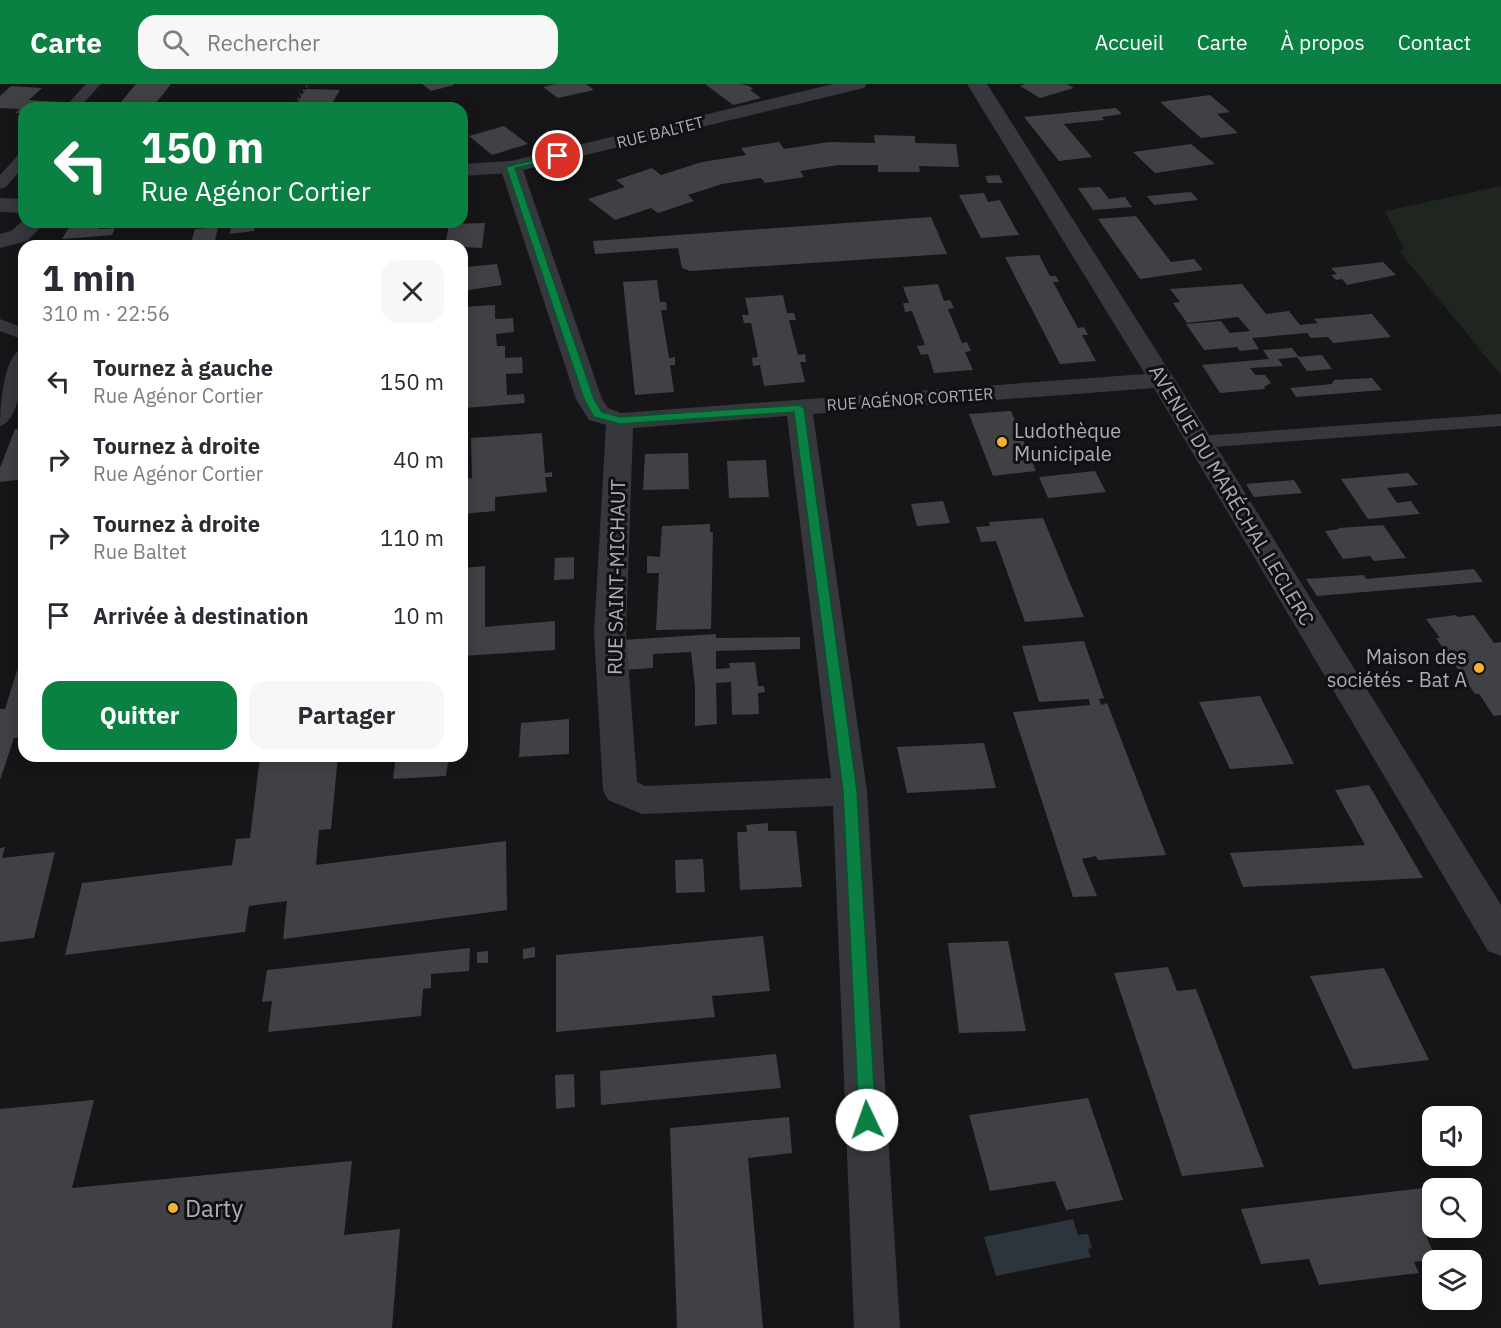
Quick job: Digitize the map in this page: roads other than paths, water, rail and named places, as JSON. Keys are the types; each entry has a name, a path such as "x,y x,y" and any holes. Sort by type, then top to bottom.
{"street":[{"name":"RUE BALTET","path":"468,170 511,167 857,84"},
{"name":"AVENUE DU MARÉCHAL LECLERC","path":"977,84 1162,380 1501,939"},
{"path":"511,167 589,399 598,414 620,421"},
{"path":"0,205 18,206"},
{"path":"2,244 30,228"},
{"name":"RUE AGÉNOR CORTIER","path":"620,421 1162,380"},
{"path":"799,408 850,791 877,1328"},
{"name":"RUE SAINT-MICHAUT","path":"620,421 610,633 620,790 642,800 850,791"}],"lane":[{"path":"77,102 94,84"},
{"path":"0,184 18,164"},
{"path":"0,324 18,332"},
{"path":"0,420 18,370"},
{"path":"1198,441 1501,420"}],"place":[{"name":"Ludothèque Municipale","path":"1002,442"},
{"name":"Maison des sociétés - Bat A","path":"1479,668"},
{"name":"Darty","path":"173,1208"}]}
